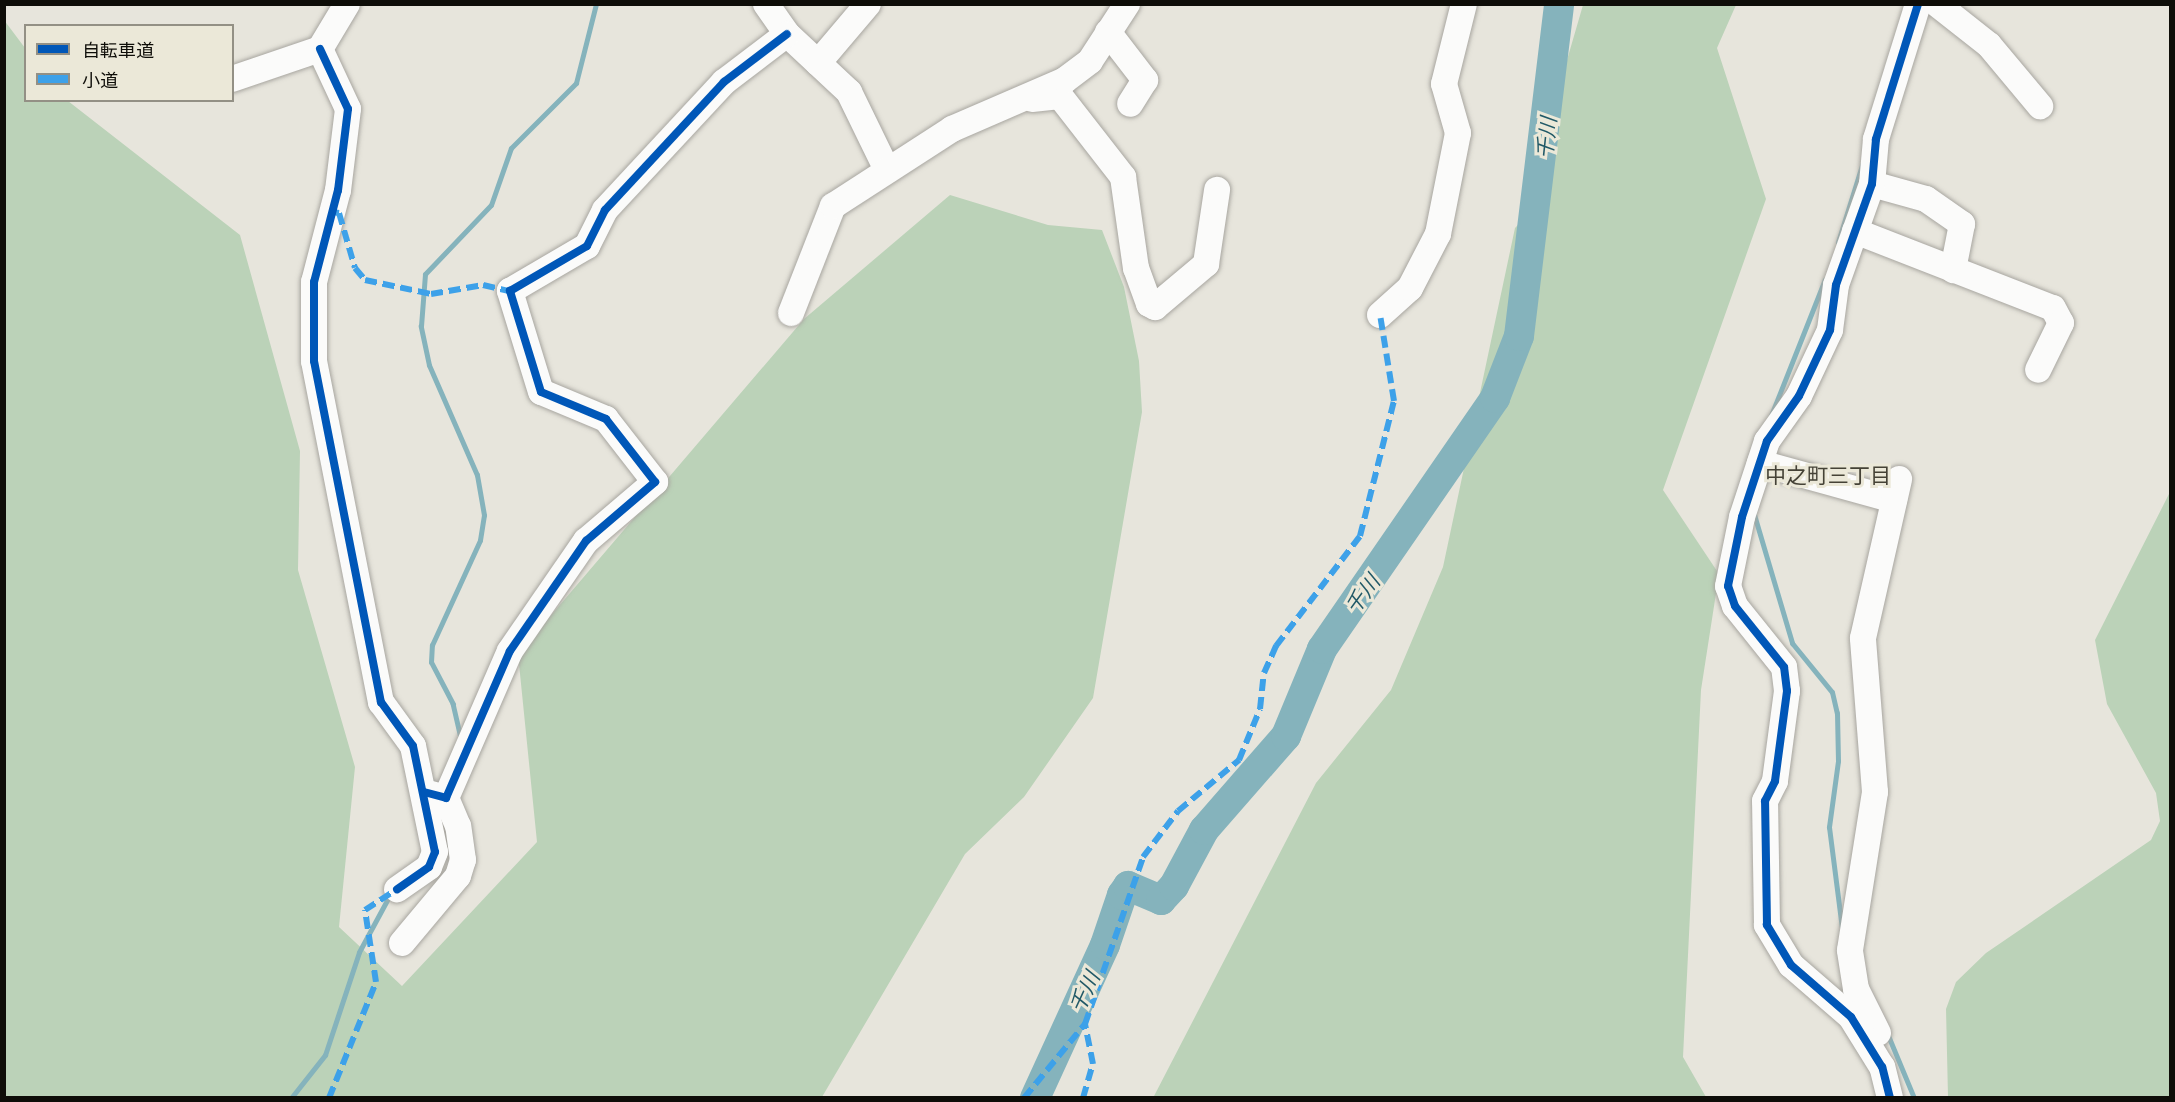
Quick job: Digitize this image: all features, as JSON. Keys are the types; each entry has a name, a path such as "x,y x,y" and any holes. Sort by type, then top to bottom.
{"street":[{"path":"234,78 320,50 347,4"},
{"path":"766,4 787,34 849,92 887,170"},
{"path":"818,63 868,4"},
{"path":"791,313 833,206 952,129 1025,100 1090,61 1127,4"},
{"path":"1380,315 1410,288 1438,234 1458,133 1444,84 1464,4"},
{"path":"1890,1098 1882,1067 1851,1017 1791,964 1767,925 1766,801 1775,780 1787,691 1784,667 1735,606 1728,586 1760,463 1830,330 1836,285 1872,184 1876,139 1919,6 1989,45 2040,106"},
{"path":"1108,32 1145,80 1130,104"},
{"path":"397,889 429,867 435,852 435,795 510,651 586,541 655,482 606,419 541,392 510,291 587,246 605,210 724,82 787,34"},
{"path":"320,50 348,109 338,190 314,282 314,361 381,702 413,746 435,795 458,826 463,860 458,876 402,943"},
{"path":"1025,100 1060,96 1123,177 1136,268 1149,304 1155,307 1206,264 1217,190"},
{"path":"1872,184 1926,200 1962,224 1953,270"},
{"path":"1855,231 2053,308 2061,323 2038,370"},
{"path":"1760,463 1896,490 1863,638 1875,792 1850,950 1856,989 1890,1057 1882,1067"}],"green space":[{"path":"1583,5 1736,5 1717,48 1766,199 1663,490 1719,574 1701,690 1683,1057 1706,1097 1153,1098 1316,783 1391,690 1443,567 1515,228 1544,198 1567,60"},
{"path":"4,20 24,47 24,102 69,102 240,235 300,451 298,570 355,767 339,927 402,986 537,842 518,654 804,319 950,195 1048,225 1102,230 1124,287 1139,361 1142,412 1093,698 1024,797 965,854 822,1097 5,1097"},
{"path":"2170,492 2170,1097 1948,1097 1946,1009 1956,982 1986,953 2151,840 2160,821 2156,793 2107,704 2095,640"}],"waterway":[{"path":"461,740 453,704 431,662 432,645 480,540 484,515 477,475 429,365 421,326 425,274 491,205 511,148 576,83 596,4"},
{"name":"千川","path":"1035,1098 1105,945 1122,895 1128,886 1161,900 1174,886 1204,830 1286,736 1322,649 1495,398 1519,336 1559,4"},
{"path":"1838,242 1862,165"},
{"path":"1770,418 1825,279"},
{"path":"1753,511 1792,643 1832,692 1837,713 1838,761 1829,827 1842,929"},
{"path":"291,1098 325,1055 359,952 392,891"},
{"path":"1887,1033 1914,1098"}],"marked path":[{"path":"333,212 339,213 355,268 365,280 431,294 483,285 510,291"},
{"path":"1024,1098 1085,1024 1143,857 1178,811 1239,760 1260,709 1264,673 1276,646 1360,536 1394,401 1380,315"},
{"path":"329,1098 376,982 365,910 397,889"},
{"path":"1083,1098 1093,1064 1085,1024"}],"cycle path":[{"path":"1890,1098 1882,1067 1851,1017 1791,965 1767,925 1765,801 1775,781 1787,691 1784,667 1735,606 1728,586 1742,517 1767,441 1799,396 1830,330 1836,285 1872,184 1876,139 1918,4"},
{"path":"424,792 446,798 510,651 586,541 655,482 606,419 541,392 510,291 587,246 605,210 724,82 787,34"},
{"path":"320,49 348,109 338,190 314,282 314,361 381,702 413,746 435,852 429,867 397,889"}],"district":[{"name":"中之町三丁目","path":"1828,475"}]}
